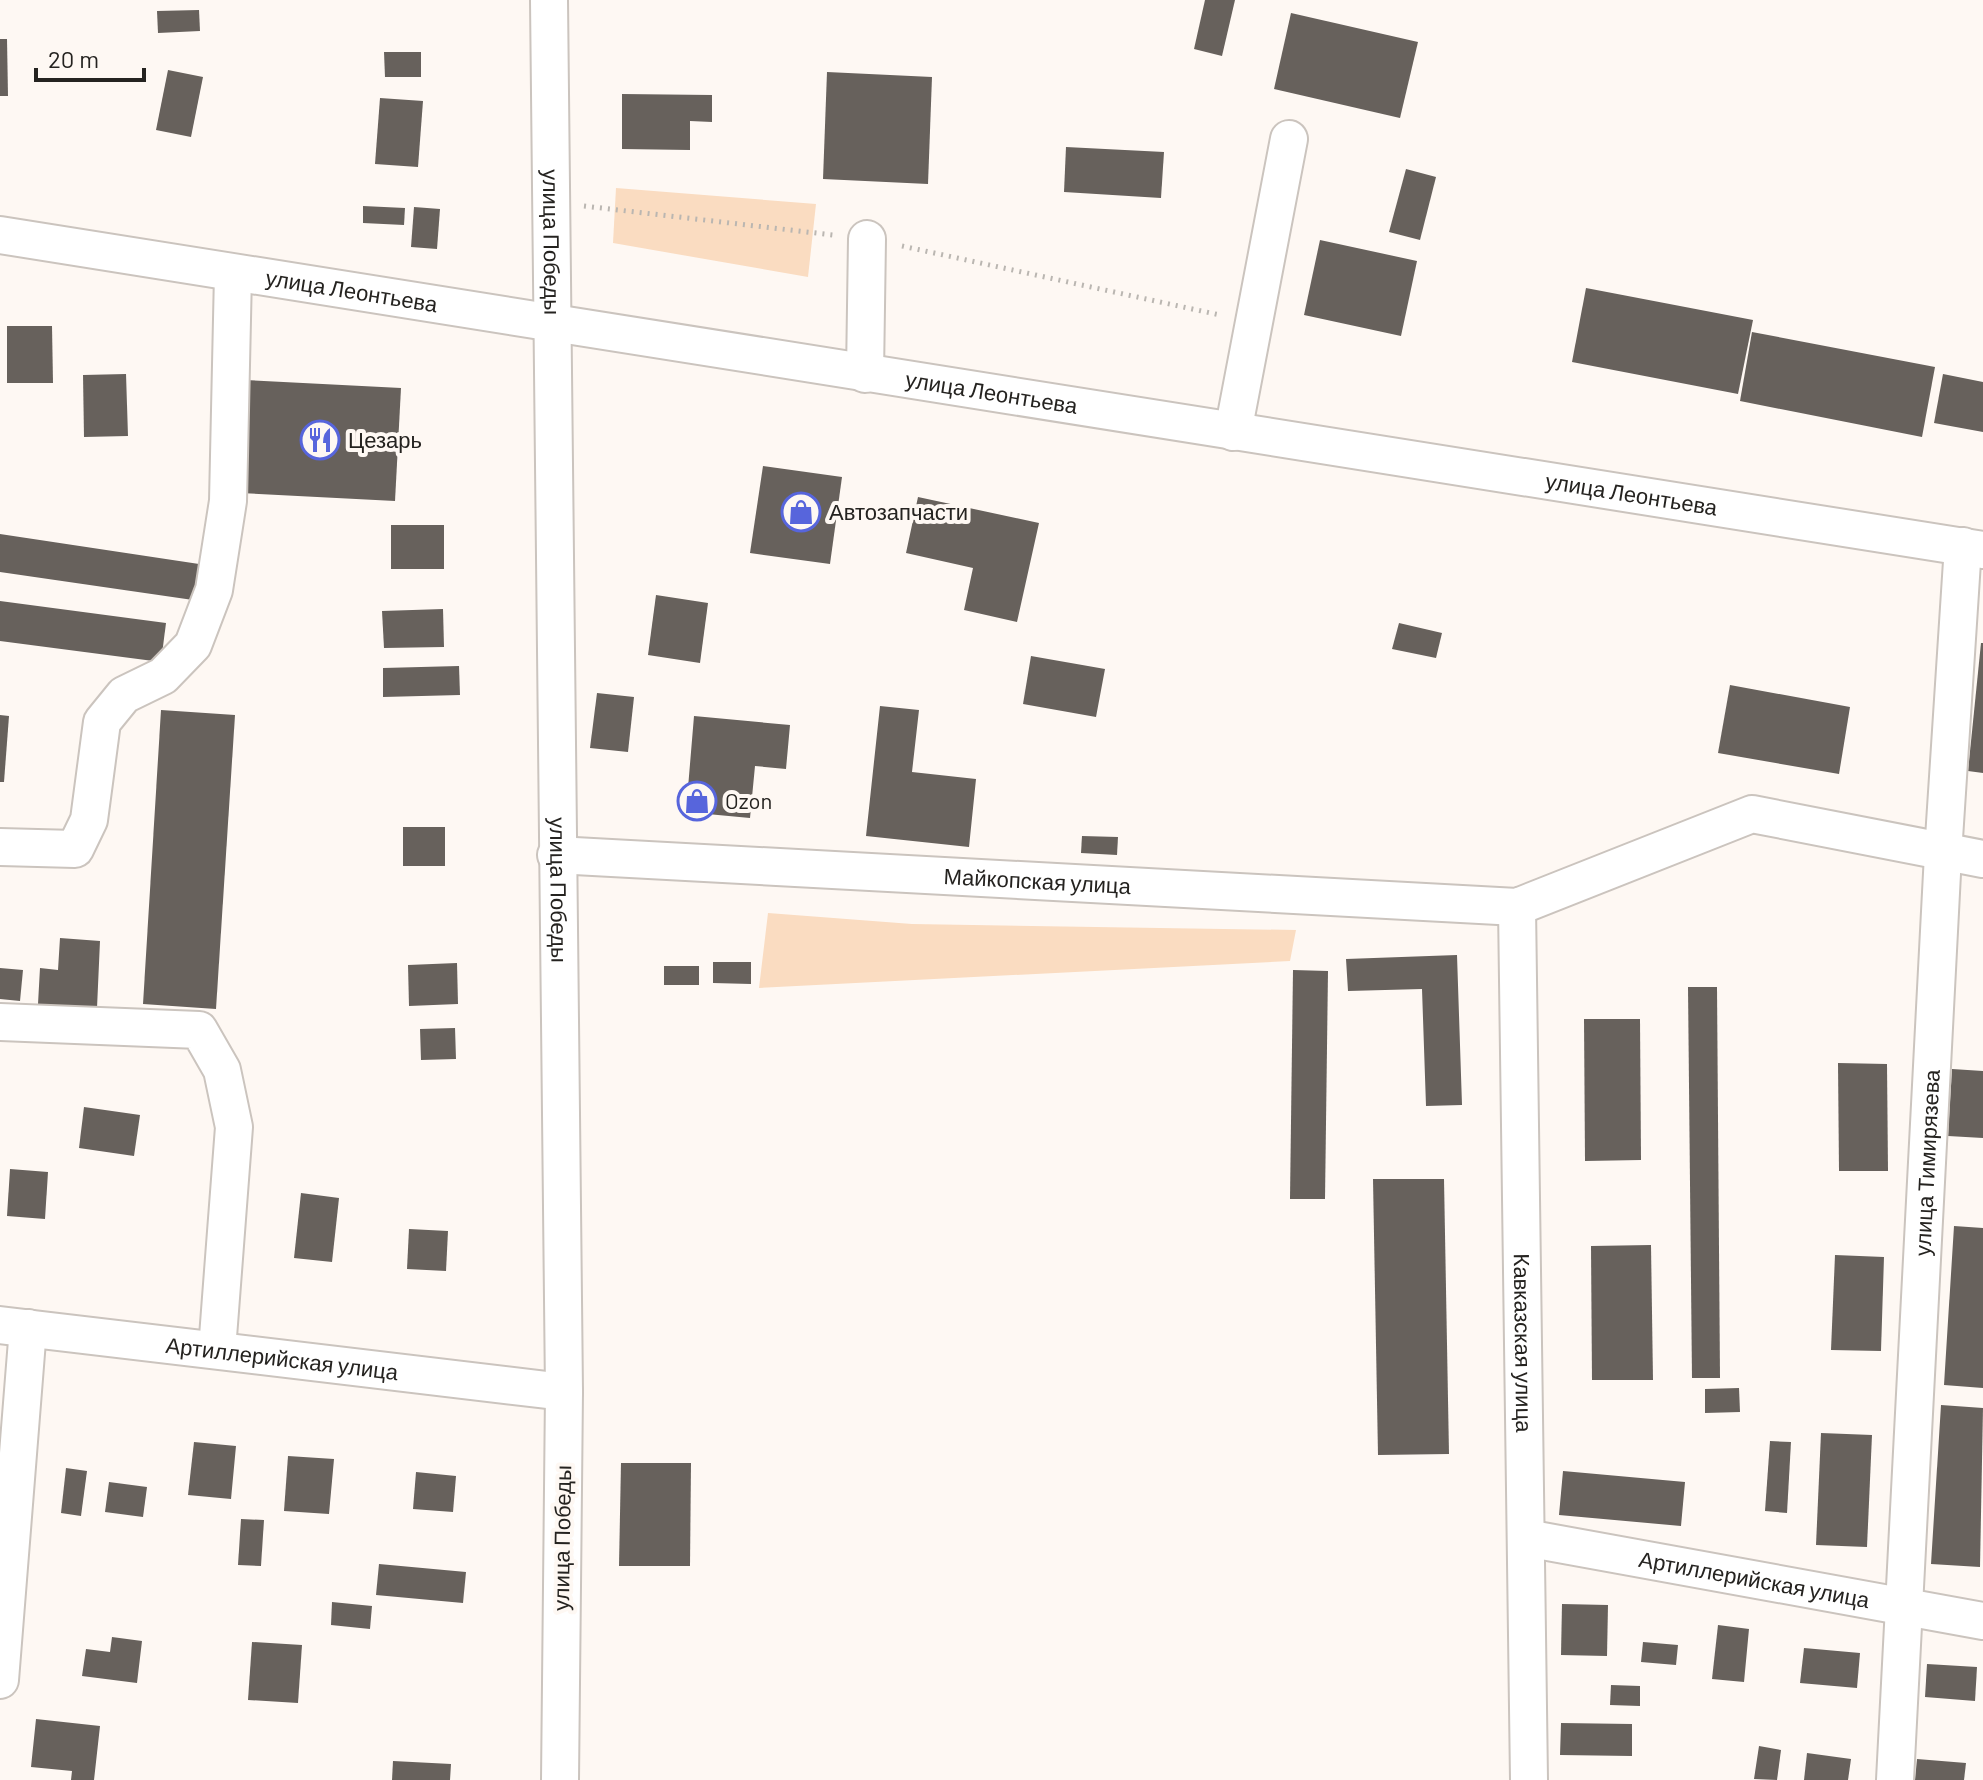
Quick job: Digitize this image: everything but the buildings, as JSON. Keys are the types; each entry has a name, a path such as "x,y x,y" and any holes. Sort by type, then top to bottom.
{"street":[{"name":"улица Победы","path":"549,0 564,1392 560,1780"},
{"path":"1233,432 1289,139"},
{"name":"улица Леонтьева","path":"0,235 551,325 1973,548"},
{"path":"865,374 867,239"},
{"path":"0,847 75,849 89,820 102,722 124,695 163,676 193,645 214,590 228,501 233,274"},
{"name":"улица Тимирязева","path":"1895,1780 1943,854 1973,548"},
{"path":"1517,907 1752,814 1943,854 1983,859"},
{"name":"Майкопская улица","path":"556,855 1517,907"},
{"name":"Кавказская улица","path":"1517,907 1529,1780"},
{"path":"0,1022 199,1030 222,1070 234,1127 217,1350"},
{"path":"0,1680 14,1326"},
{"name":"Артиллерийская улица","path":"14,1326 564,1392"},
{"name":"Артиллерийская улица","path":"1526,1538 1983,1621"}],"path":[{"path":"579,205 867,239 1254,322"}],"shaded area":[{"path":"616,188 816,204 808,277 613,243"},
{"path":"768,913 912,924 1296,930 1290,961 759,988"}],"place":[{"name":"Цезарь","path":"320,440"},
{"name":"Автозапчасти","path":"801,512"},
{"name":"Ozon","path":"697,801"}]}
